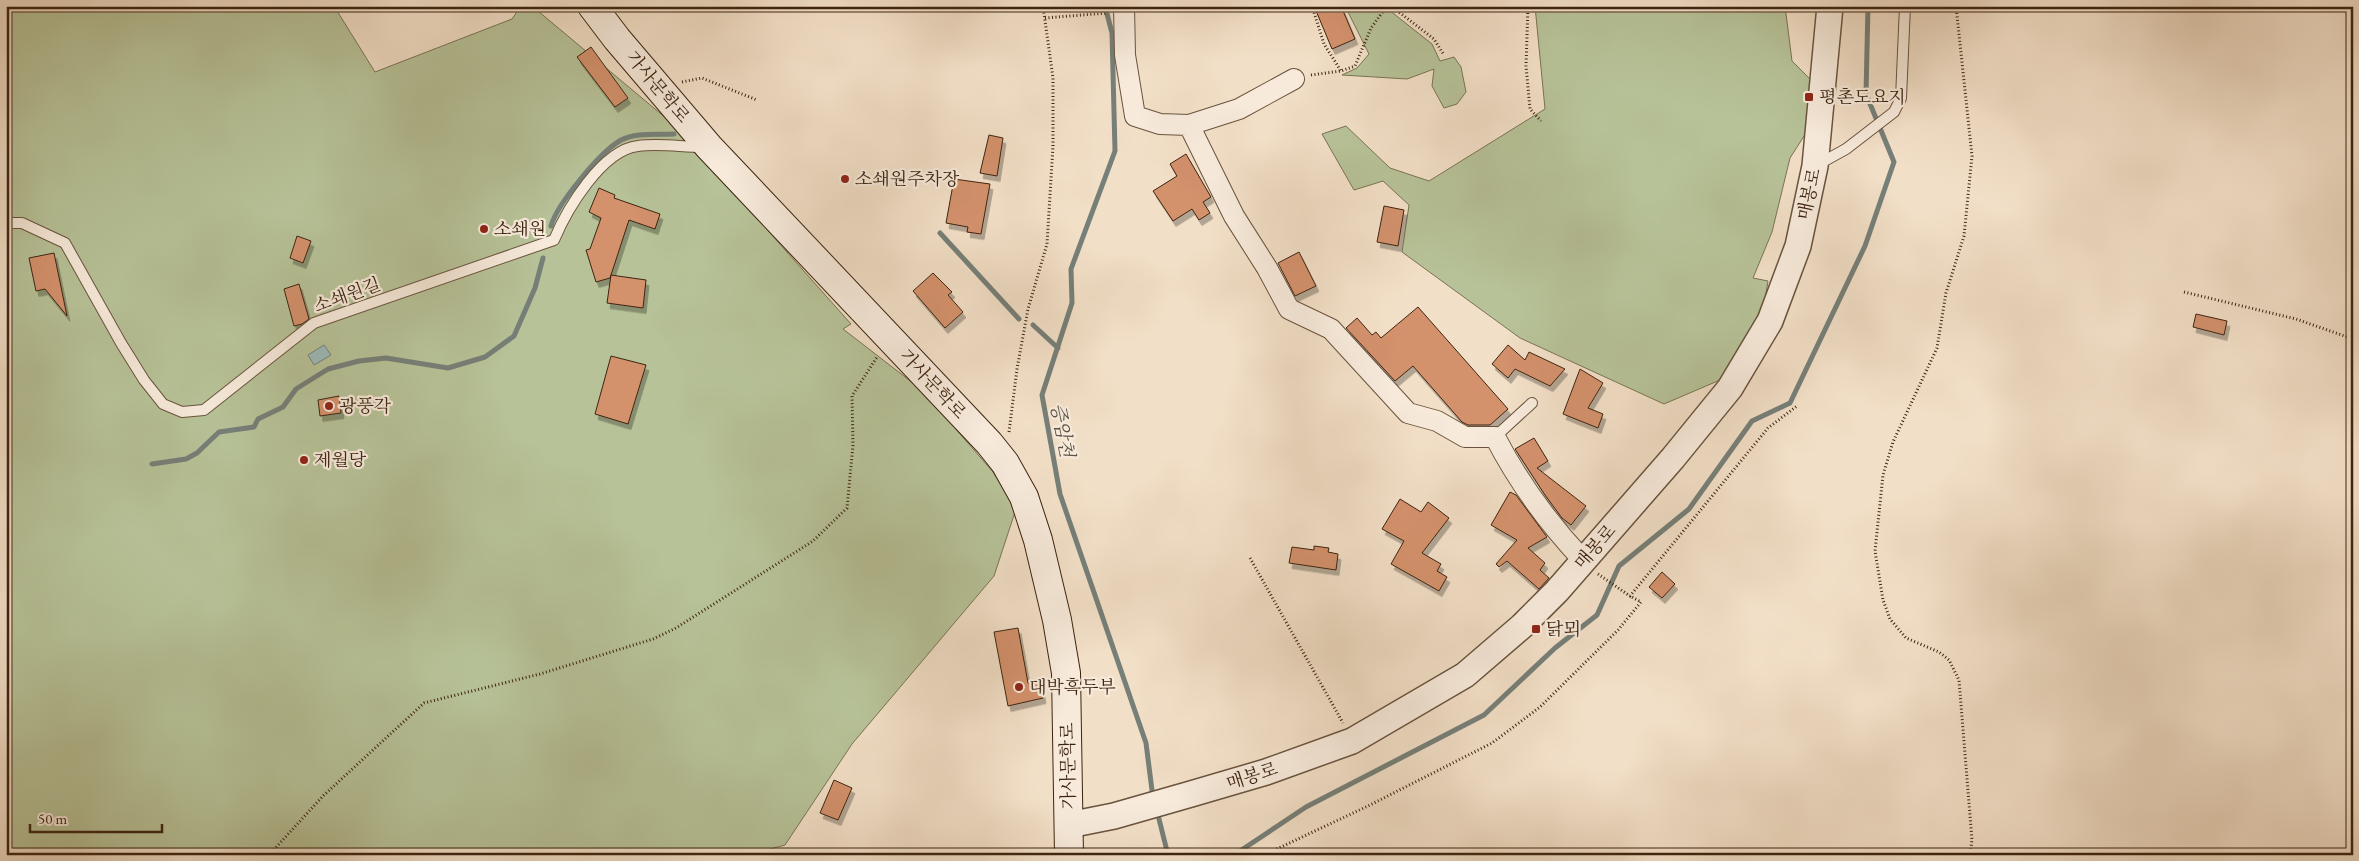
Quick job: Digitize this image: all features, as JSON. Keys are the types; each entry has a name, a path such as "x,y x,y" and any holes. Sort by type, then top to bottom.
{"main road":[{"name":"가사문학로","path":"592,6 709,147 1005,463 1024,497 1038,540 1060,637 1066,673 1069,855"}],"street":[{"name":"매봉로","path":"1069,825 1114,816 1266,772 1352,741 1465,676 1588,565 1730,388 1745,366 1770,321 1798,246 1815,166 1830,6"},
{"path":"1120,10 1124,55 1135,116 1160,124 1189,125 1239,109 1294,79"},
{"path":"1189,125 1234,216 1267,268 1288,310 1331,329 1408,413 1437,421 1465,437 1495,437 1513,471 1553,528 1588,565"}],"lane":[{"path":"1815,166 1846,150 1894,112 1901,98 1905,6"},
{"name":"소쇄원길","path":"6,222 22,223 65,243 121,343 144,380 163,404 182,412 204,410 314,323 554,240 566,212 590,180 610,159 637,146 709,147"},
{"path":"1495,437 1532,403"}],"path":[{"path":"1005,463 1017,369 1028,309 1047,244 1053,146 1053,78 1043,6"},
{"path":"1312,6 1324,44 1341,71"},
{"path":"1294,79 1341,71 1355,66 1372,28 1389,6 1434,39 1444,55"},
{"path":"1528,6 1526,66 1528,92 1530,109 1541,121"},
{"path":"1956,6 1972,156 1964,236 1946,293 1937,348 1893,442 1883,475 1875,551 1883,600 1890,619 1906,638 1939,652 1949,660 1959,680 1972,840 1970,855"},
{"path":"1045,18 1120,10"},
{"path":"665,96 684,80 702,78 757,100"},
{"path":"2184,292 2296,319 2353,339"},
{"path":"269,855 323,796 424,702 540,674 653,639 676,628 813,541 847,508 853,445 852,396 889,337"},
{"path":"1628,594 1768,428 1796,406"},
{"path":"1250,558 1352,741"},
{"path":"1264,855 1368,806 1492,743 1540,707 1618,630 1642,602 1588,565"}],"green space":[{"path":"6,6 334,6 375,72 512,19 521,6 532,6 673,124 851,324 843,329 922,390 993,472 1016,509 994,576 852,744 785,845 749,855 6,855"},
{"path":"1345,6 1384,6 1432,44 1440,61 1454,57 1461,67 1466,92 1457,104 1444,108 1432,86 1434,69 1407,79 1342,75 1357,68 1369,54"},
{"path":"1535,6 1785,6 1792,61 1812,81 1806,133 1790,158 1772,232 1753,278 1768,281 1763,312 1720,380 1664,404 1520,338 1402,252 1409,205 1383,181 1354,190 1322,134 1346,126 1390,168 1429,181 1545,109"}],"water":[{"path":"324,345 331,355 314,365 308,355"}],"building":[{"path":"1314,6 1341,6 1355,39 1332,49"},
{"path":"591,47 628,98 615,107 577,57"},
{"path":"989,135 1003,138 997,176 980,173"},
{"path":"1186,154 1211,197 1203,202 1210,213 1199,220 1192,209 1173,221 1153,191 1177,176 1170,164"},
{"path":"954,179 990,184 981,234 967,232 968,227 946,223"},
{"path":"599,188 615,195 614,198 660,214 655,229 629,220 610,278 596,282 586,250 590,249 601,218 589,212"},
{"path":"1384,206 1404,210 1398,246 1377,242"},
{"path":"297,236 311,241 303,263 290,258"},
{"path":"1299,252 1316,286 1295,296 1278,263"},
{"path":"54,253 67,316 45,289 36,291 29,258"},
{"path":"933,273 952,292 948,295 963,312 945,328 913,291"},
{"path":"611,275 646,280 643,308 607,303"},
{"path":"299,284 309,319 302,324 294,326 284,289"},
{"path":"1418,307 1508,409 1490,425 1468,425 1462,422 1413,366 1395,381 1346,328 1357,318 1372,335 1376,332 1381,338"},
{"path":"2196,314 2227,321 2224,335 2193,327"},
{"path":"1508,345 1525,360 1529,352 1565,369 1550,386 1515,369 1508,378 1492,364"},
{"path":"611,356 646,365 628,424 595,414"},
{"path":"1580,369 1603,383 1588,408 1603,414 1598,428 1563,414"},
{"name":"광풍각","path":"339,396 341,413 320,416 318,400"},
{"path":"1534,438 1548,461 1537,468 1586,506 1571,525 1562,518 1545,495 1515,449"},
{"path":"1510,492 1516,495 1547,537 1528,548 1545,563 1540,570 1549,578 1539,589 1507,561 1499,567 1496,564 1517,540 1491,525"},
{"path":"1400,499 1421,512 1428,502 1449,518 1422,553 1441,564 1437,571 1447,577 1439,591 1391,564 1404,541 1382,529"},
{"path":"1314,546 1329,548 1328,552 1338,554 1336,570 1289,563 1292,547 1314,550"},
{"path":"1662,572 1675,584 1662,598 1649,587"},
{"path":"1018,628 1028,683 1040,681 1043,698 1008,706 994,632"},
{"path":"834,780 852,788 838,820 820,813"}],"waterway":[{"name":"증암천","path":"1105,6 1112,33 1115,151 1071,269 1072,303 1042,395 1060,494 1146,743 1153,798"},
{"path":"1234,855 1306,807 1484,715 1555,648 1597,615 1619,566 1689,509 1752,421 1790,403 1865,246 1894,162 1866,94 1868,6"},
{"path":"551,226 570,192 612,146 627,137 647,134 674,134"},
{"path":"940,233 1019,319"},
{"path":"152,464 186,459 197,453 219,432 254,427 258,419 283,407 296,389 328,369 359,361 386,358 448,368 485,357 514,336 535,288 543,258"},
{"path":"1033,325 1058,348"},
{"name":"증암천","path":"1157,811 1168,855"}],"place":[{"name":"평촌도요지","path":"1809,97"},
{"name":"소쇄원주차장","path":"845,179"},
{"name":"소쇄원","path":"484,229"},
{"name":"광풍각","path":"329,406"},
{"name":"제월당","path":"304,460"},
{"name":"닭뫼","path":"1536,629"},
{"name":"대박흑두부","path":"1019,687"}]}
